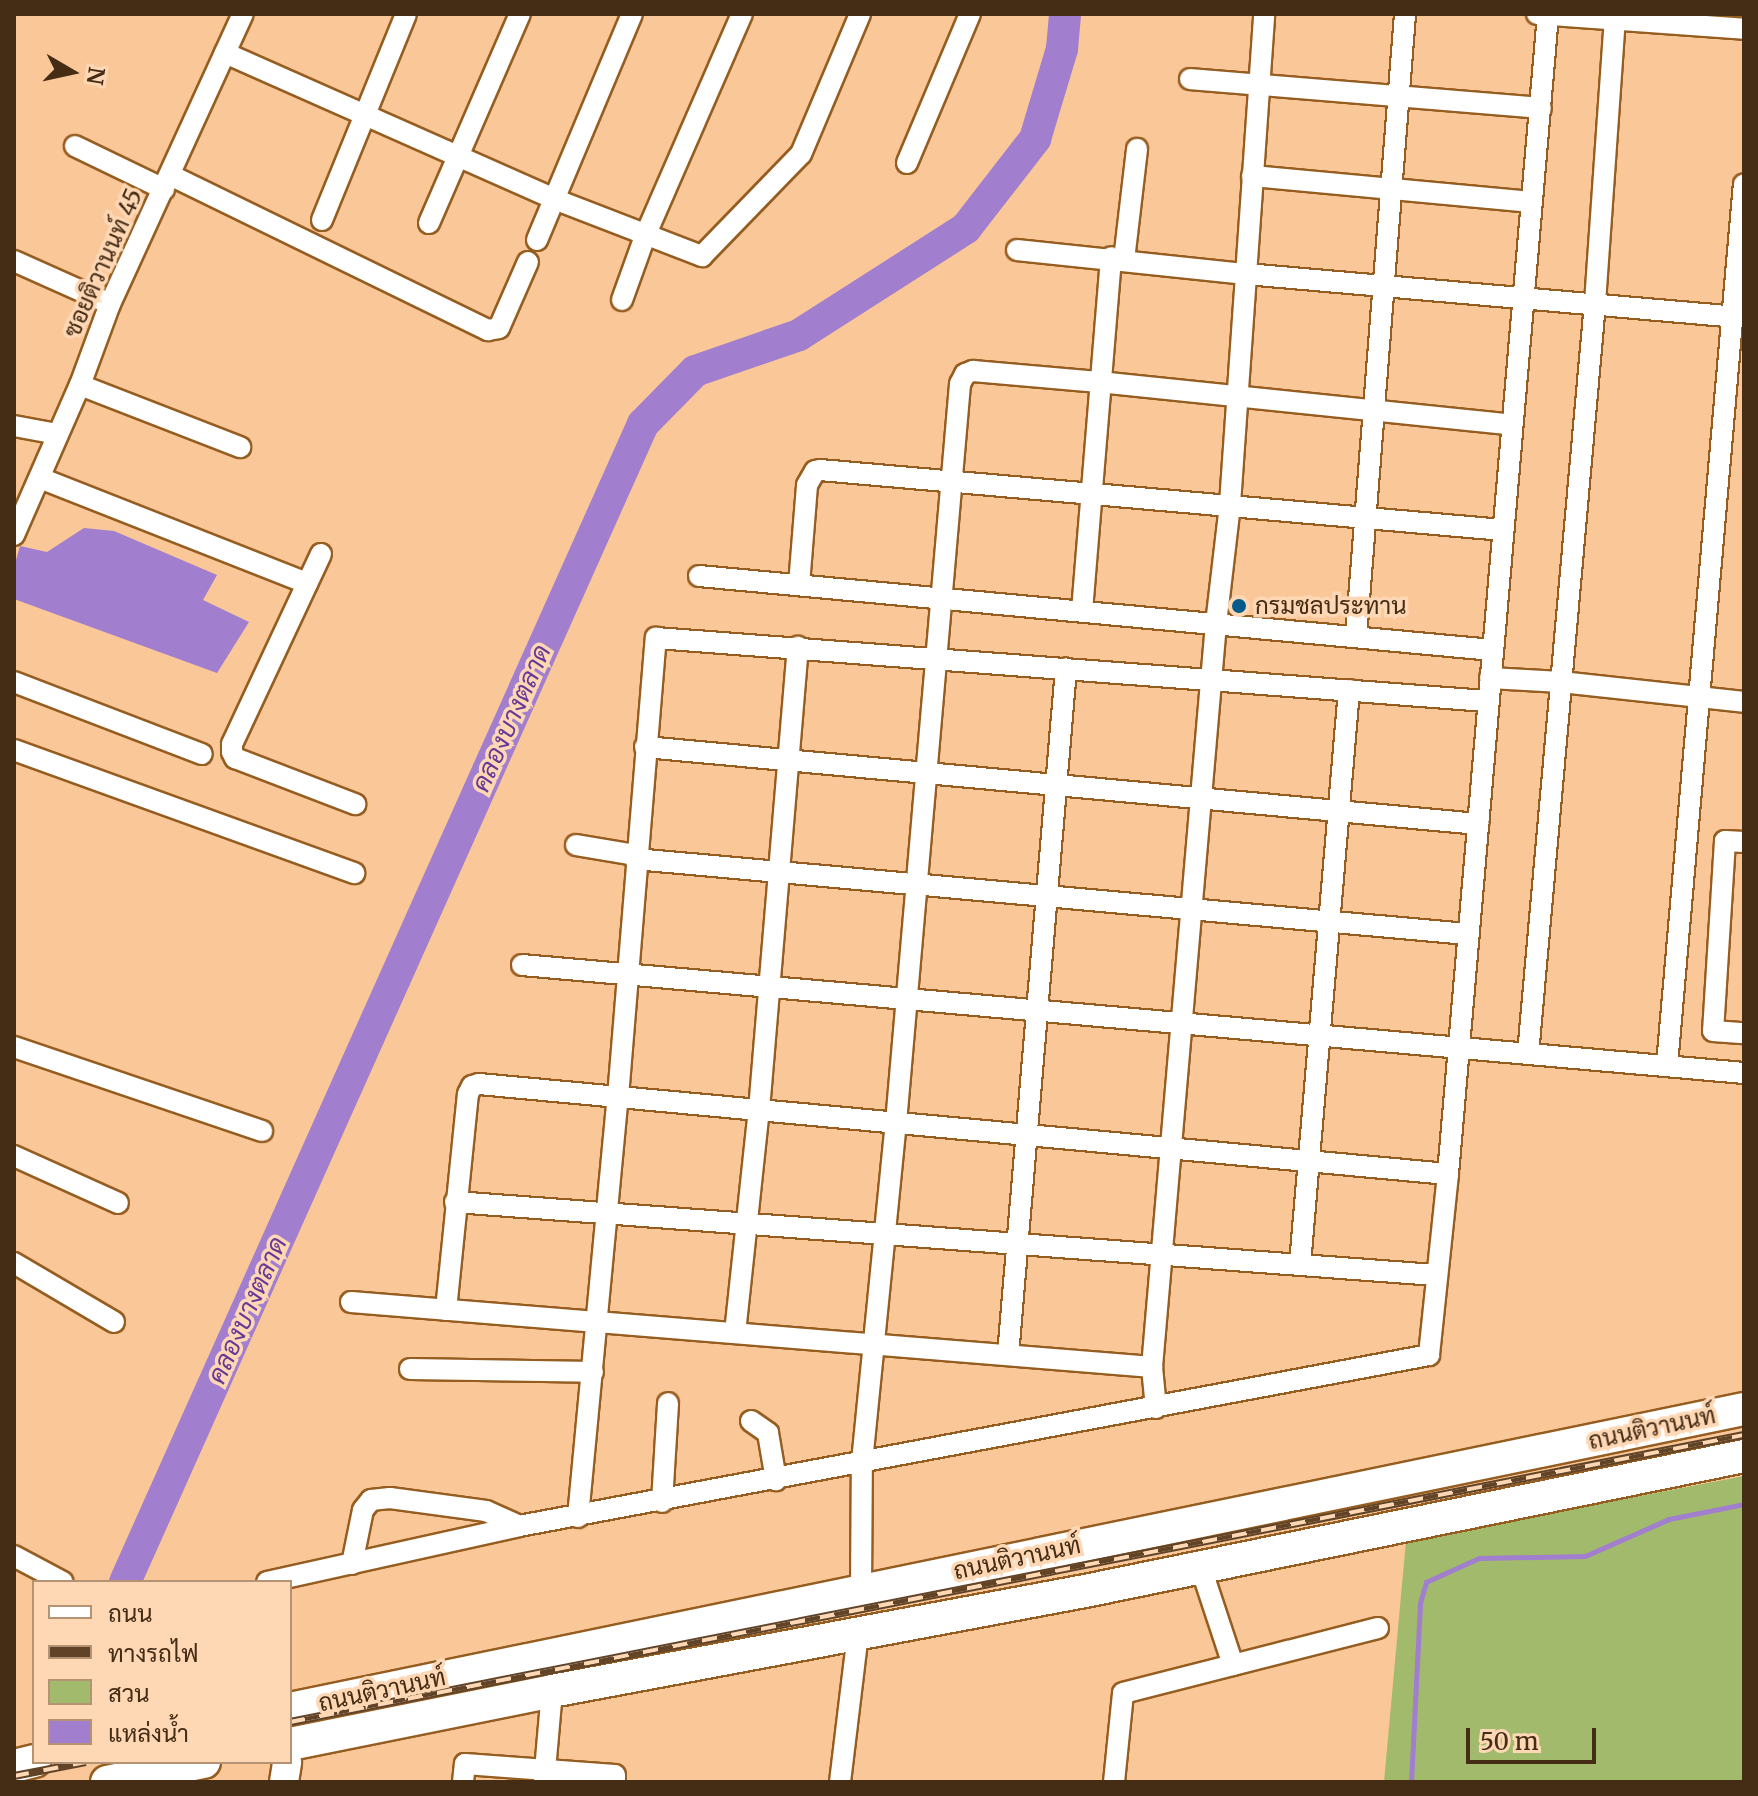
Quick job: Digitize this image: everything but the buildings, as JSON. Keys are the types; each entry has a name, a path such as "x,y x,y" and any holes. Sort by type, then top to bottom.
{"main road":[{"name":"ถนนติวานนท์","path":"292,1709 1744,1409"},
{"name":"ถนนติวานนท์","path":"292,1744 1201,1568 1744,1456"},
{"path":"858,1634 861,1590"},
{"path":"107,1782 194,1764"}],"street":[{"name":"ซอยติวานนท์ 45","path":"14,535 80,385 110,304 243,14"},
{"path":"322,220 406,14"},
{"path":"429,223 520,14"},
{"path":"537,240 632,14"},
{"path":"622,300 645,236 742,14"},
{"path":"225,53 554,199 694,255 709,252 801,154 860,14"},
{"path":"907,163 970,14"},
{"path":"1156,1408 1152,1367 1174,1148 1211,679 1230,504 1264,14"},
{"path":"1356,637 1405,14"},
{"path":"276,1580 519,1526 662,1502 1429,1355 1448,1174 1530,202 1541,108 1544,14 1744,29"},
{"path":"1528,1054 1595,303 1615,19"},
{"path":"1190,79 1398,99 1541,108"},
{"path":"75,146 167,182 488,330 499,328 528,262"},
{"path":"1082,611 1099,382 1137,149"},
{"path":"1252,176 1530,202"},
{"path":"1667,1065 1698,697 1737,317 1744,184"},
{"path":"1017,250 1117,258 1246,274 1737,317"},
{"path":"14,261 110,304"},
{"path":"861,1590 862,1462 928,773 960,384 965,374 973,371 1099,382 1373,413 1512,425"},
{"path":"80,385 240,447"},
{"path":"14,426 57,434"},
{"path":"799,585 807,485 815,471 1364,515 1503,530"},
{"path":"40,478 307,583"},
{"path":"321,554 232,744 232,752 235,758 355,804"},
{"path":"699,576 1492,650"},
{"path":"578,1517 618,1097 635,857 656,638 1487,701"},
{"path":"735,1333 759,1110 798,647"},
{"path":"1008,1355 1040,1011 1066,668"},
{"path":"1490,678 1561,682 1744,702"},
{"path":"14,682 202,754"},
{"path":"1300,1264 1349,690"},
{"path":"645,747 1478,824"},
{"path":"14,750 354,873"},
{"path":"1744,842 1725,841 1713,1031 1744,1033"},
{"path":"576,845 635,857 778,872 1467,934"},
{"path":"522,965 1744,1073"},
{"path":"14,1047 262,1131"},
{"path":"446,1310 455,1202 468,1094 472,1086 1448,1174"},
{"path":"14,1156 118,1203"},
{"path":"455,1202 1436,1275"},
{"path":"14,1263 114,1322"},
{"path":"351,1302 1152,1367"},
{"path":"410,1369 593,1372"},
{"path":"662,1502 668,1403"},
{"path":"751,1421 768,1433 776,1480"},
{"path":"352,1564 363,1510 371,1500 390,1498 486,1511 519,1526"},
{"path":"14,1556 59,1580"},
{"path":"1201,1568 1233,1665"},
{"path":"1114,1782 1123,1693 1378,1628"},
{"path":"840,1782 858,1634"},
{"path":"544,1777 552,1691"},
{"path":"463,1782 465,1764 544,1777 615,1775 615,1782"}],"green space":[{"path":"1744,1476 1744,1782 1384,1782 1406,1541"}],"water":[{"path":"84,528 114,531 217,575 203,600 249,622 217,673 14,599 14,567 20,546 47,552"}],"waterway":[{"name":"คลองบางตลาด","path":"126,1580 643,424 695,371 799,335 966,228 1035,139 1062,49 1065,14"},
{"path":"1411,1782 1420,1603 1426,1582 1479,1558 1585,1556 1669,1519 1744,1504"}],"railway":[{"path":"292,1722 1744,1435"},
{"path":"14,1776 76,1764"}],"place":[{"name":"กรมชลประทาน","path":"1239,606"}]}
